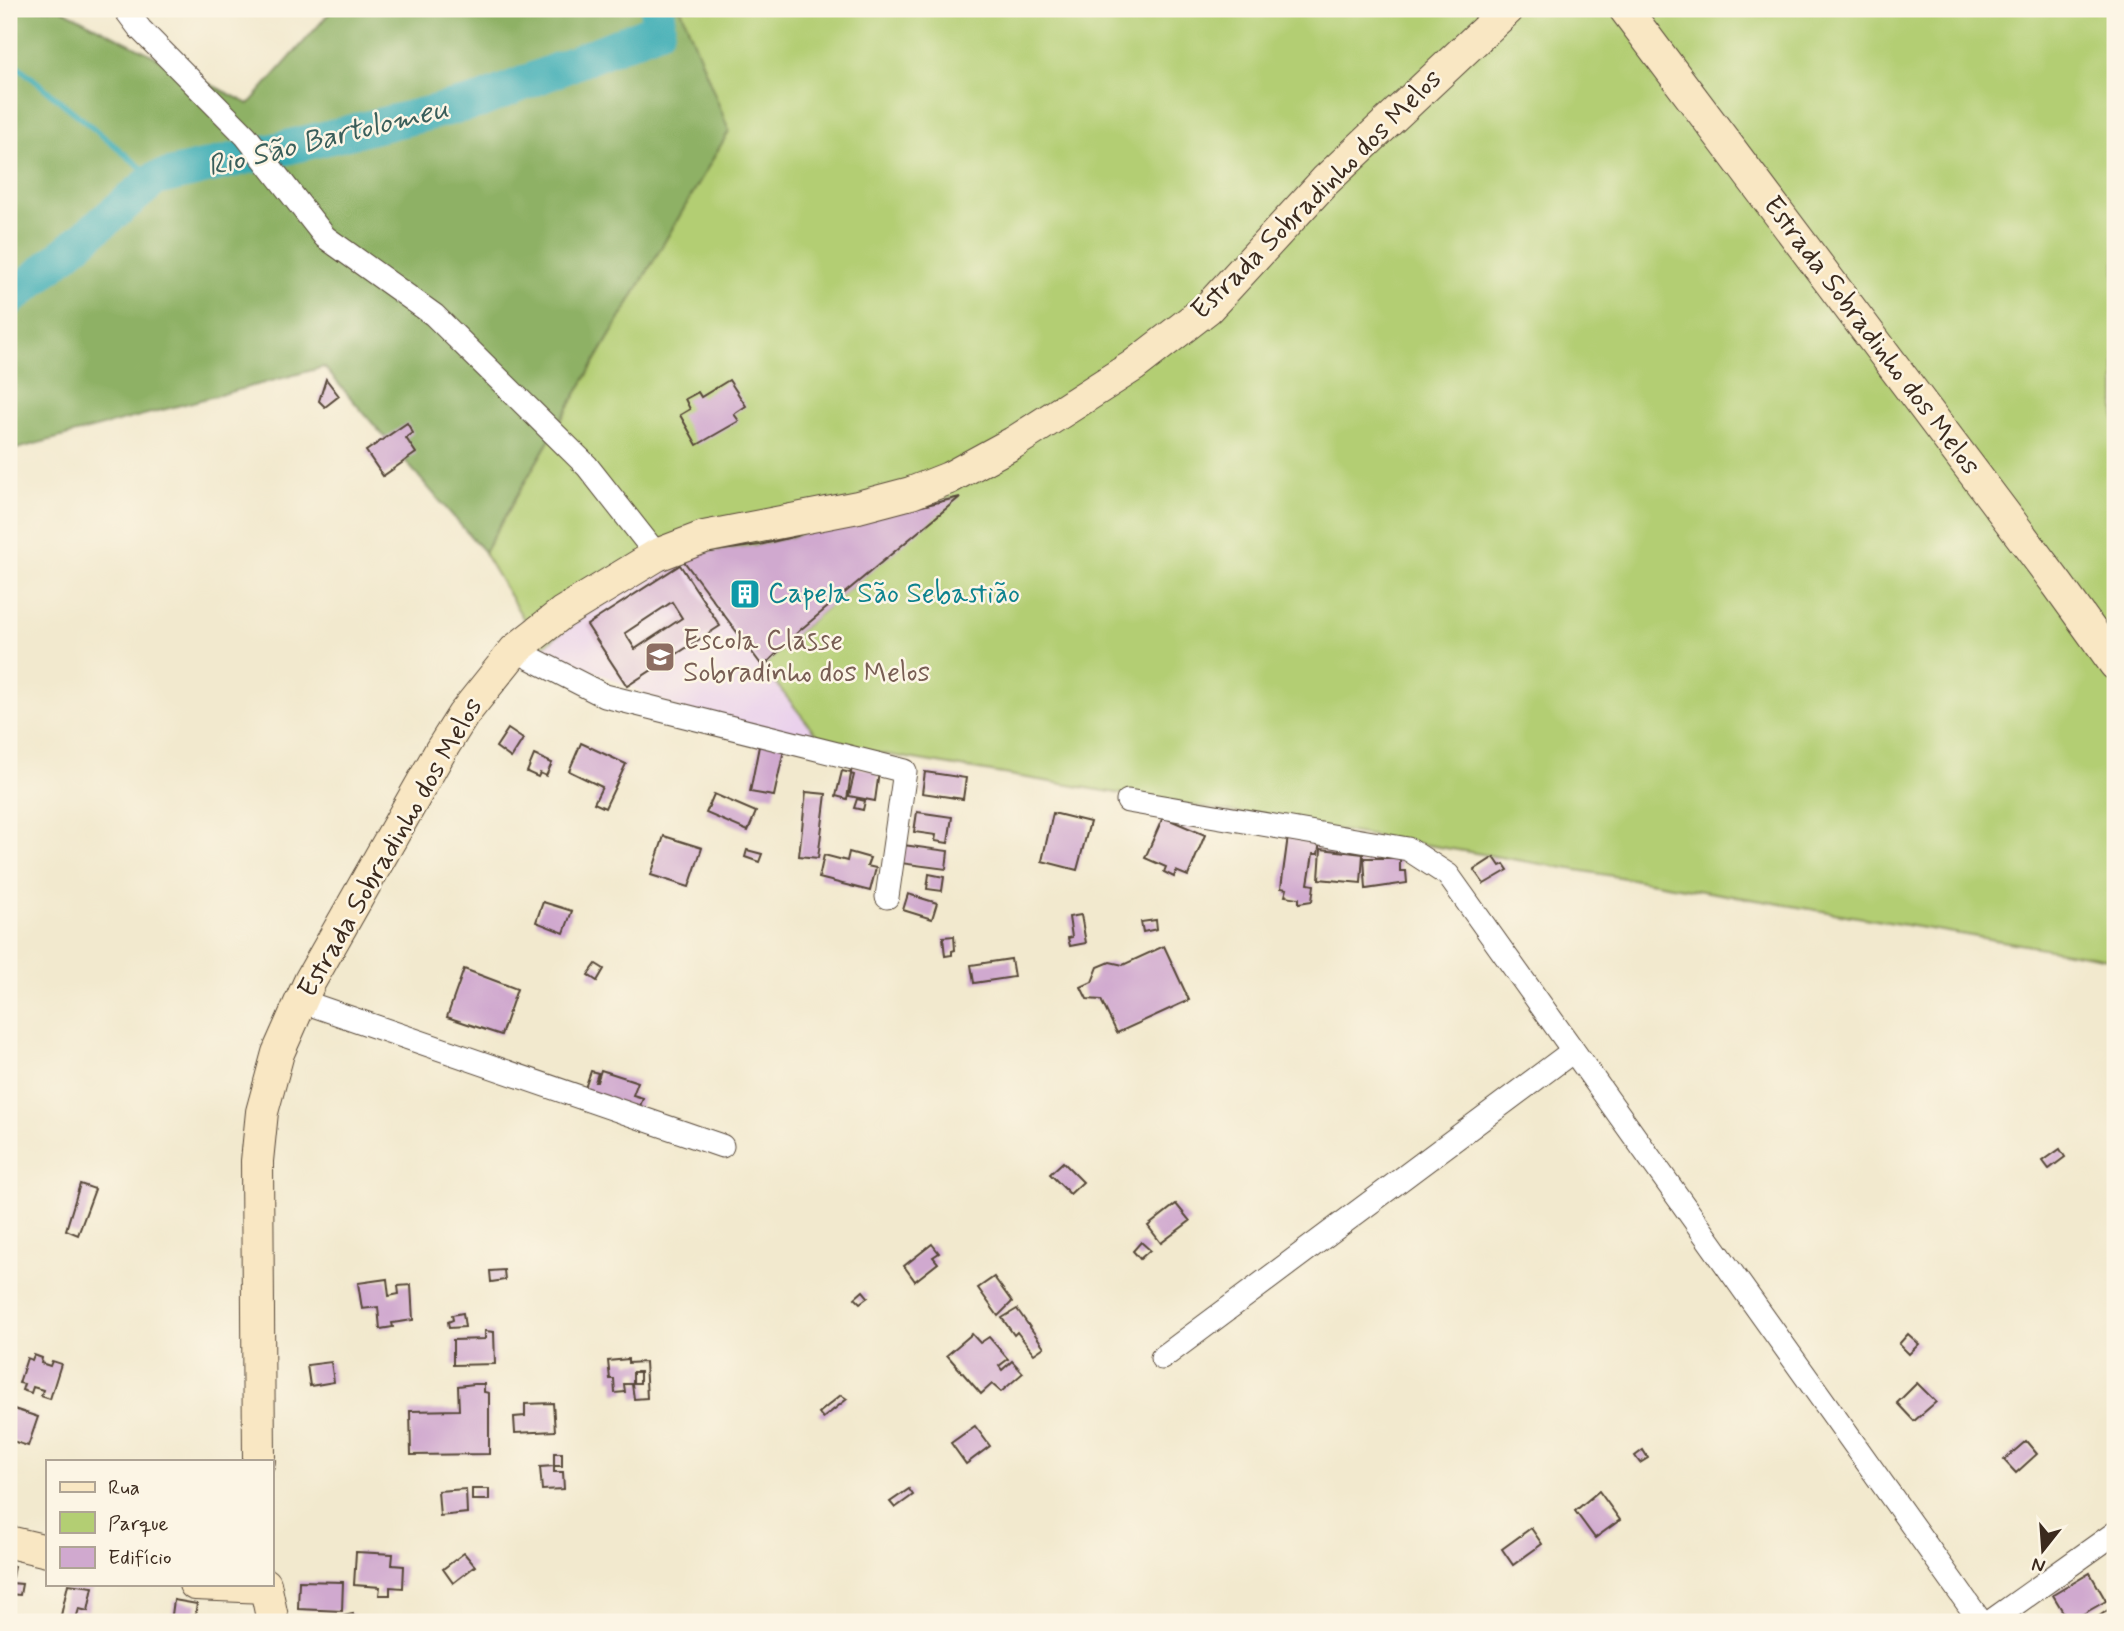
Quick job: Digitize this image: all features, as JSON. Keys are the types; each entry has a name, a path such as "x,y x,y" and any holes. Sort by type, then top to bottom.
{"street":[{"path":"125,9 140,29 246,136 325,237 434,315 587,466 657,555"},
{"name":"Estrada Sobradinho dos Melos","path":"259,1460 257,1161 262,1112 278,1053 317,968 448,738 515,650 562,613 657,555 704,537 858,507 911,493 949,478 1024,436 1133,366 1209,308 1325,181 1508,9"},
{"name":"Estrada Sobradinho dos Melos","path":"1625,9 2115,664"},
{"path":"515,650 605,696 905,771 887,897"},
{"path":"1128,801 1408,849 1448,875 1981,1622"},
{"path":"301,1001 722,1146"},
{"path":"1161,1358 1573,1051"},
{"path":"1990,1622 2115,1533"},
{"path":"9,1542 46,1551"},
{"path":"265,1586 273,1622"}],"shaded area":[{"name":"Escola Classe Sobradinho dos Melos","path":"680,556 824,744 702,718 541,648 585,615"}],"green space":[{"path":"9,9 61,9 249,104 333,9 681,9 729,131 484,552 324,367 9,451"},
{"path":"681,9 2115,9 2115,960 824,744 763,667 799,631 958,497 758,545 680,556 585,615 541,648 484,553 729,131"}],"building":[{"path":"326,379 339,396 325,407 319,401"},
{"path":"729,380 746,406 734,414 739,421 697,445 680,415 690,409 685,399 698,392 701,397"},
{"path":"407,423 413,433 406,438 416,453 383,476 366,451"},
{"path":"960,497 799,631 763,667 680,556 759,545 797,536 827,522 830,528"},
{"path":"680,565 720,626 627,686 587,625","holes":["672,602 682,618 635,649 625,633"]},
{"path":"508,729 523,739 511,758 496,747"},
{"path":"760,741 785,745 774,796 750,792"},
{"path":"581,743 626,764 605,808 594,803 602,787 569,771"},
{"path":"534,755 552,763 546,776 540,773 538,777 527,772"},
{"path":"852,766 879,772 875,801 849,796 854,775 851,774 847,799 836,796 842,771 851,773"},
{"path":"925,772 966,778 963,799 922,793"},
{"path":"806,792 826,794 818,858 799,856"},
{"path":"714,794 756,812 748,831 706,813"},
{"path":"857,799 865,801 863,810 854,808"},
{"path":"917,812 952,817 948,843 935,841 936,835 914,832"},
{"path":"1053,813 1090,822 1077,870 1042,861"},
{"path":"1163,817 1205,835 1188,876 1176,871 1174,877 1164,872 1166,867 1145,858"},
{"path":"664,836 702,848 689,887 651,875"},
{"path":"1288,836 1321,836 1318,854 1313,854 1308,884 1314,885 1312,901 1299,903 1299,898 1285,896 1287,889 1281,888"},
{"path":"903,845 948,851 946,869 900,863"},
{"path":"1321,849 1363,854 1361,883 1319,879"},
{"path":"747,850 762,854 759,862 745,857"},
{"path":"849,852 870,858 867,866 876,868 870,891 819,878 824,855 847,861"},
{"path":"1494,857 1500,866 1504,864 1508,870 1484,884 1474,870"},
{"path":"1364,858 1400,858 1400,871 1406,871 1407,883 1366,889"},
{"path":"929,874 944,877 942,891 927,889"},
{"path":"908,894 937,903 932,919 903,910"},
{"path":"543,902 572,911 564,933 536,922"},
{"path":"1081,915 1086,943 1070,946 1068,938 1072,937 1069,917"},
{"path":"1156,920 1157,929 1143,932 1141,922"},
{"path":"954,936 955,950 952,955 945,956 943,937"},
{"path":"1164,946 1189,1000 1117,1033 1101,1000 1087,999 1081,987 1092,982 1098,967 1110,962 1123,965"},
{"path":"1011,959 1014,977 974,983 971,965"},
{"path":"596,964 604,969 597,981 588,975"},
{"path":"464,969 517,989 501,1035 447,1017"},
{"path":"601,1070 638,1082 633,1095 643,1098 639,1109 584,1091 591,1071 598,1073 597,1082"},
{"path":"2060,1149 2065,1157 2049,1169 2043,1161"},
{"path":"1063,1162 1083,1182 1070,1194 1050,1174"},
{"path":"80,1184 95,1189 78,1235 66,1230"},
{"path":"1176,1204 1190,1221 1161,1243 1148,1226"},
{"path":"1141,1242 1150,1250 1140,1259 1133,1251"},
{"path":"932,1244 939,1253 933,1257 938,1263 915,1281 904,1266"},
{"path":"504,1270 505,1280 491,1282 490,1271"},
{"path":"994,1277 1012,1302 998,1316 978,1288"},
{"path":"387,1279 389,1296 399,1294 398,1286 411,1285 413,1320 392,1323 393,1327 380,1329 378,1307 362,1309 358,1283"},
{"path":"863,1291 868,1297 860,1303 855,1298"},
{"path":"1017,1309 1044,1347 1034,1354 1017,1332 1014,1335 1002,1318"},
{"path":"463,1313 465,1327 449,1328 448,1322 453,1320 452,1315"},
{"path":"485,1331 494,1332 495,1364 453,1365 453,1340 485,1339"},
{"path":"972,1334 980,1343 989,1337 1008,1359 999,1366 1002,1370 1012,1361 1023,1373 1001,1392 992,1384 981,1394 947,1355"},
{"path":"1908,1334 1919,1344 1909,1354 1899,1344"},
{"path":"34,1355 42,1358 41,1363 50,1366 52,1361 61,1364 50,1399 41,1396 43,1390 33,1387 31,1393 22,1390 24,1384 19,1383 27,1358 32,1360"},
{"path":"628,1359 628,1363 645,1362 647,1398 634,1399 632,1384 624,1384 625,1392 615,1393 608,1361","holes":["633,1372 640,1372 640,1383 633,1383"]},
{"path":"331,1362 334,1382 310,1386 307,1365"},
{"path":"1917,1383 1936,1402 1914,1421 1897,1403"},
{"path":"484,1384 484,1392 489,1393 489,1454 411,1455 410,1411 459,1410 458,1386"},
{"path":"841,1395 847,1399 823,1418 819,1413"},
{"path":"553,1403 555,1431 515,1433 514,1417 525,1416 525,1404"},
{"path":"11,1408 38,1417 28,1446 9,1440"},
{"path":"975,1426 990,1446 966,1464 951,1443"},
{"path":"2026,1441 2037,1454 2016,1473 2004,1460"},
{"path":"1643,1450 1648,1458 1640,1463 1635,1456"},
{"path":"554,1453 562,1453 562,1466 554,1466"},
{"path":"554,1466 554,1472 563,1472 564,1489 542,1490 540,1467"},
{"path":"466,1489 467,1513 440,1516 438,1491"},
{"path":"472,1489 489,1489 489,1500 472,1500"},
{"path":"909,1489 913,1495 895,1508 890,1502"},
{"path":"1599,1491 1620,1520 1595,1538 1575,1511"},
{"path":"1531,1528 1542,1544 1513,1565 1502,1549"},
{"path":"356,1552 393,1554 392,1565 404,1566 403,1588 390,1587 390,1595 379,1595 380,1587 354,1585"},
{"path":"464,1553 475,1566 453,1583 443,1569"},
{"path":"9,1565 14,1566 11,1583 22,1584 20,1595 9,1594"},
{"path":"2090,1573 2106,1601 2069,1622 2053,1595"},
{"path":"299,1581 343,1582 342,1611 298,1609"},
{"path":"68,1586 93,1587 88,1611 79,1609 75,1622 60,1620"},
{"path":"174,1600 197,1604 194,1622 171,1622"},
{"path":"2108,1610 2115,1622 2091,1622"},
{"path":"353,1614 355,1622 330,1622 330,1619"}],"waterway":[{"name":"Rio São Bartolomeu","path":"9,300 155,179 480,101 658,29 658,9"},
{"path":"9,59 155,179"}],"place":[{"name":"Capela São Sebastião","path":"745,594"},
{"name":"Escola Classe Sobradinho dos Melos","path":"660,657"}]}
